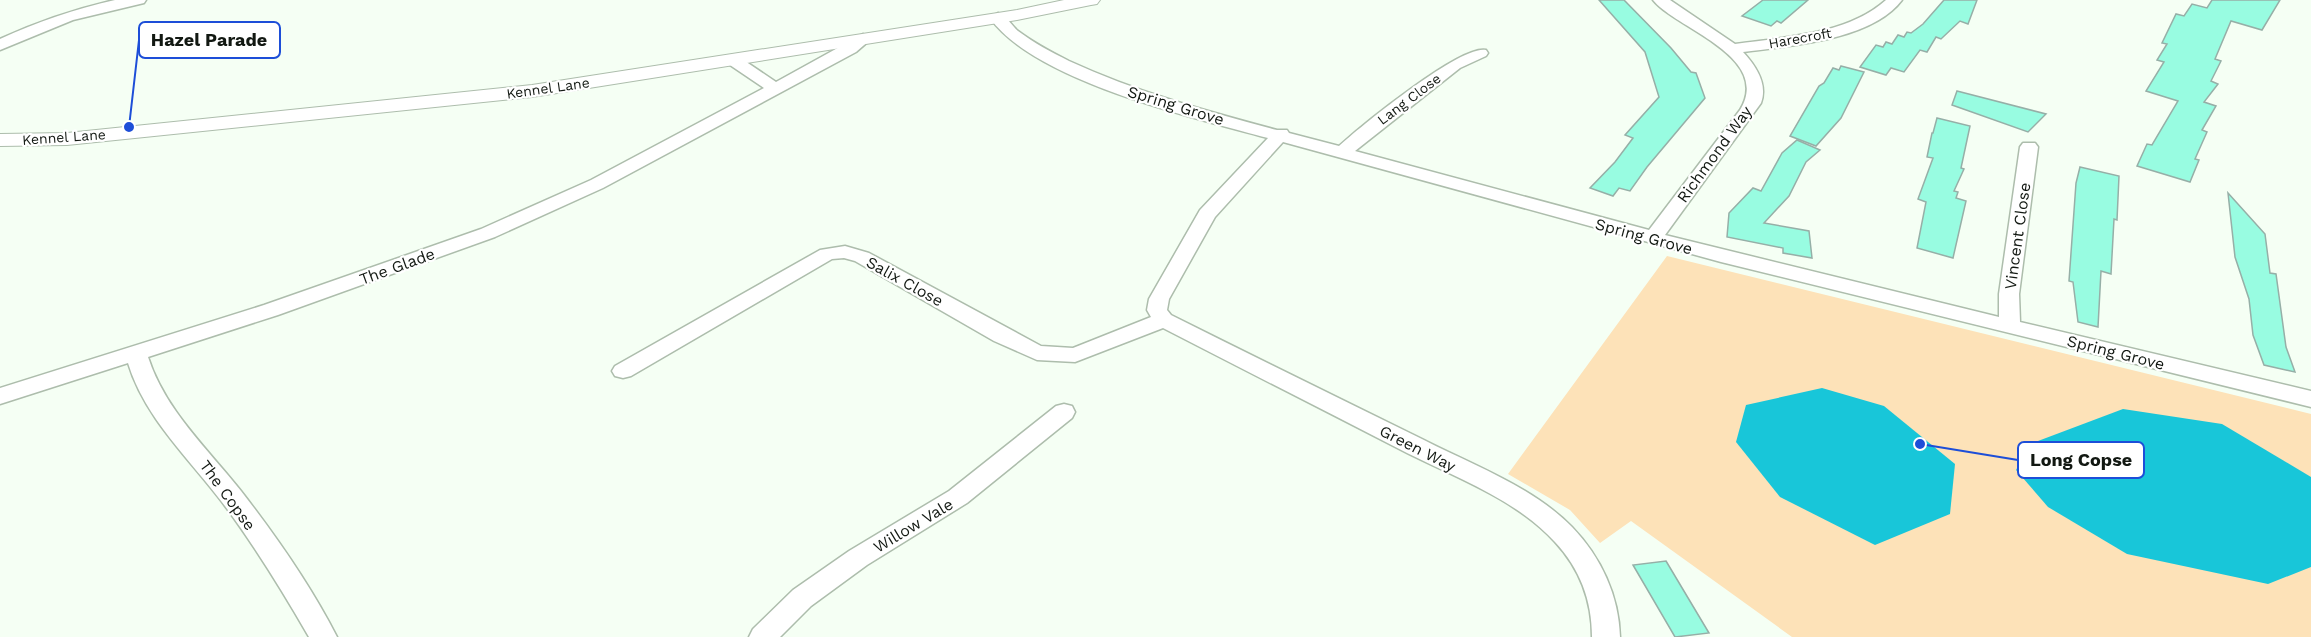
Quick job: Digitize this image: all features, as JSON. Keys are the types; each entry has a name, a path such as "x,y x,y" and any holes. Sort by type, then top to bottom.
{"street":[{"path":"0,45 40,25 81,12 139,0"},
{"name":"Kennel Lane","path":"0,140 77,138 470,98 605,81 998,18 1090,0"},
{"name":"Richmond Way","path":"1653,238 1750,107 1755,93 1752,80 1732,49 1714,33 1660,0"},
{"name":"Harecroft","path":"1732,49 1838,32 1888,9 1895,0"},
{"name":"Spring Grove","path":"998,18 1008,31 1042,53 1115,86 1178,108 1281,134 1653,238 2311,399"},
{"name":"The Glade","path":"0,396 271,310 488,233 597,184 863,39"},
{"name":"Lang Close","path":"1343,152 1454,65 1480,53"},
{"path":"733,60 775,88"},
{"path":"1164,320 1157,310 1159,299 1207,214 1281,134"},
{"name":"Vincent Close","path":"2009,325 2009,294 2029,147"},
{"name":"Salix Close","path":"622,371 827,254 845,252 862,257 1002,336 1037,353 1075,355 1164,320"},
{"name":"Green Way","path":"1164,320 1526,504 1552,524 1574,548 1592,576 1604,607 1606,637"},
{"name":"The Copse","path":"136,353 139,366 157,402 234,500 323,637"},
{"name":"Willow Vale","path":"763,637 802,598 858,558 958,497 1064,412"}],"shaded area":[{"path":"1667,256 2311,414 2311,637 1792,637 1631,521 1600,543 1570,510 1508,474"}],"water":[{"path":"1822,388 1884,406 1955,464 1950,514 1875,545 1780,497 1736,442 1746,405"},
{"path":"2123,409 2222,424 2311,477 2311,567 2268,584 2127,554 2048,507 2016,470 2030,444"}],"building":[{"path":"1599,0 1624,0 1691,72 1696,73 1705,98 1647,167 1630,191 1619,188 1613,196 1590,188 1615,162 1633,138 1625,135 1659,97 1645,52"},
{"path":"1763,0 1808,0 1781,23 1777,21 1771,26 1742,16"},
{"path":"1944,0 1977,0 1968,24 1960,21 1941,39 1936,37 1927,52 1920,50 1904,72 1891,68 1886,75 1860,67 1876,45 1883,47 1886,42 1892,44 1898,35 1904,37 1907,32 1911,33 1923,24"},
{"path":"2212,0 2280,0 2262,30 2231,21 2215,59 2221,61 2211,81 2218,84 2204,102 2216,106 2202,130 2207,132 2195,159 2199,160 2190,182 2137,166 2147,144 2152,145 2178,101 2146,91 2164,62 2157,60 2167,44 2162,43 2176,14 2184,16 2192,4 2207,8"},
{"path":"1841,66 1864,72 1841,118 1816,146 1790,136 1819,86 1824,83 1833,68 1839,70"},
{"path":"1957,91 2046,114 2028,132 1952,105"},
{"path":"1937,118 1970,126 1961,168 1964,169 1954,191 1958,192 1956,198 1966,201 1953,258 1917,248 1926,202 1918,199 1933,158 1927,157"},
{"path":"1797,140 1820,150 1806,162 1789,196 1764,223 1809,231 1812,258 1783,253 1783,248 1727,237 1729,213 1753,188 1761,191 1782,153"},
{"path":"2080,167 2119,176 2111,274 2101,271 2098,327 2078,322 2073,282 2069,281 2076,183"},
{"path":"2228,193 2265,234 2270,273 2276,274 2286,347 2295,372 2264,365 2253,335 2249,299 2235,257"},
{"path":"1666,561 1709,633 1675,637 1633,565"}],"place":[{"name":"Hazel Parade","path":"129,127"},
{"name":"Long Copse","path":"1920,444"}]}
